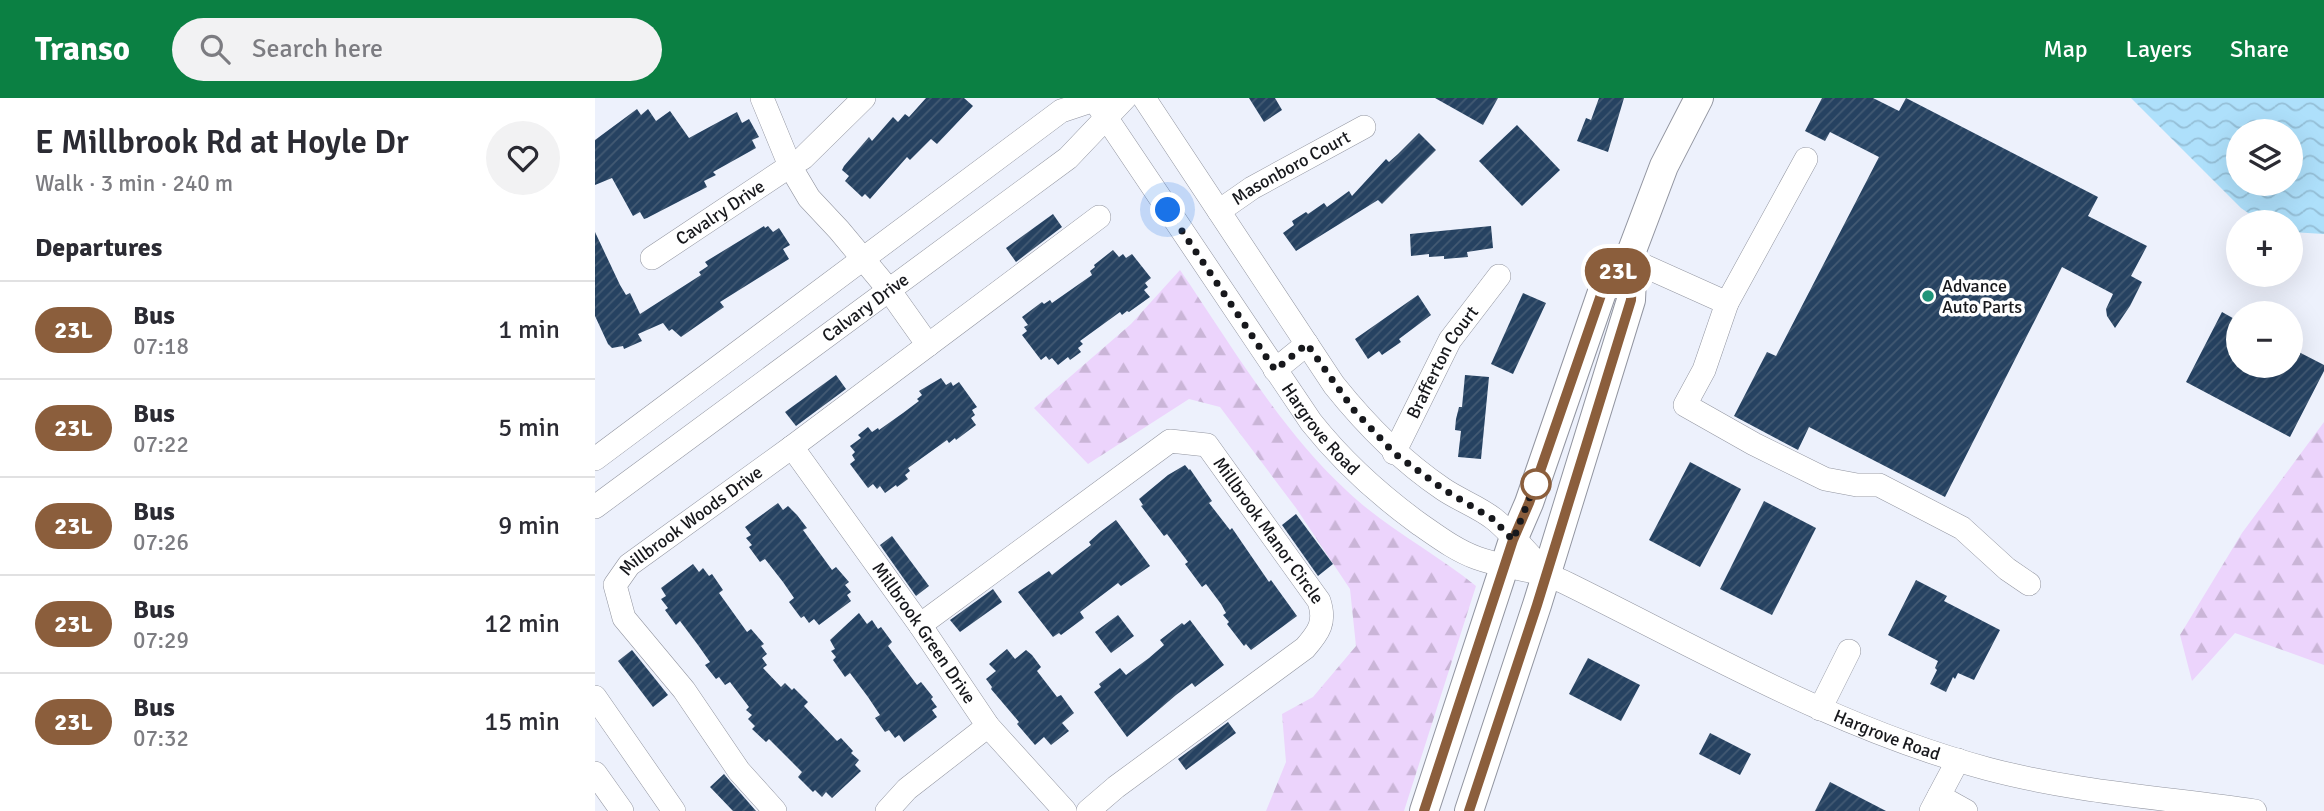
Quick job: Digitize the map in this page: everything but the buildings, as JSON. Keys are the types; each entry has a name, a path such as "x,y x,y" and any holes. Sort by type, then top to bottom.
{"main road":[{"path":"1424,811 1509,552 1529,503 1602,292 1617,272 1627,264 1664,166 1699,98"},
{"path":"1469,811 1547,573 1631,300 1632,279 1627,264"}],"street":[{"path":"761,98 790,166 809,198 889,290 928,345"},
{"path":"790,166 803,158 864,98"},
{"name":"Calvary Drive","path":"595,459 857,251 1061,111 1125,98"},
{"name":"Hargrove Road","path":"1144,98 1353,409 1394,453 1443,489 1493,519 1509,552 1849,723 1990,770 2164,805 2255,811"},
{"name":"Calvary Drive","path":"595,507 1068,158 1099,103"},
{"name":"Hargrove Road","path":"1099,103 1275,370 1330,446 1373,489 1447,544 1478,558 1509,552"},
{"name":"Masonboro Court","path":"1220,211 1252,188 1364,127"},
{"path":"1805,159 1727,303 1704,370 1685,405 1825,480 1879,485 1962,527 2007,569 2029,584"},
{"name":"Cavalry Drive","path":"652,258 790,166"},
{"name":"Millbrook Woods Drive","path":"775,811 739,771 684,690 624,618 615,585 629,565 792,447 1099,217"},
{"path":"1627,264 1727,303"},
{"name":"Brafferton Court","path":"1394,453 1450,341 1499,276"},
{"path":"1275,370 1307,344"},
{"name":"Millbrook Manor Circle","path":"919,625 1170,441 1207,445 1319,601 1323,614 1319,631 1305,648 1116,787 1088,811"},
{"name":"Millbrook Green Drive","path":"792,447 988,726 1065,811"},
{"path":"1820,709 1849,651"},
{"path":"595,697 674,811"},
{"path":"887,811 907,789 988,726"},
{"path":"1958,760 1935,803 1966,811"},
{"path":"595,773 622,811"},
{"path":"905,811 921,778"}],"green space":[{"path":"1180,270 1257,385 1322,467 1378,517 1476,586 1404,811 1266,811 1286,762 1282,714 1313,697 1356,646 1350,589 1296,508 1220,407 1189,399 1088,464 1034,408 1131,324"},
{"path":"2324,422 2324,665 2235,633 2192,681 2180,635 2242,533"}],"water":[{"path":"2131,98 2324,98 2324,234 2303,233 2303,210 2244,210 2229,196 2303,196 2303,119 2226,119 2226,193"}],"bus line":[{"name":"23L","path":"1424,811 1513,540 1529,503 1593,314 1608,281 1617,272 1625,269 1632,279 1631,300 1537,605 1469,811"}],"place":[{"name":"Advance Auto Parts","path":"1928,296"}],"route":[{"path":"1168,210 1275,370 1307,344 1353,409 1394,453 1443,489 1493,519 1513,540 1537,479 1536,484"}]}
